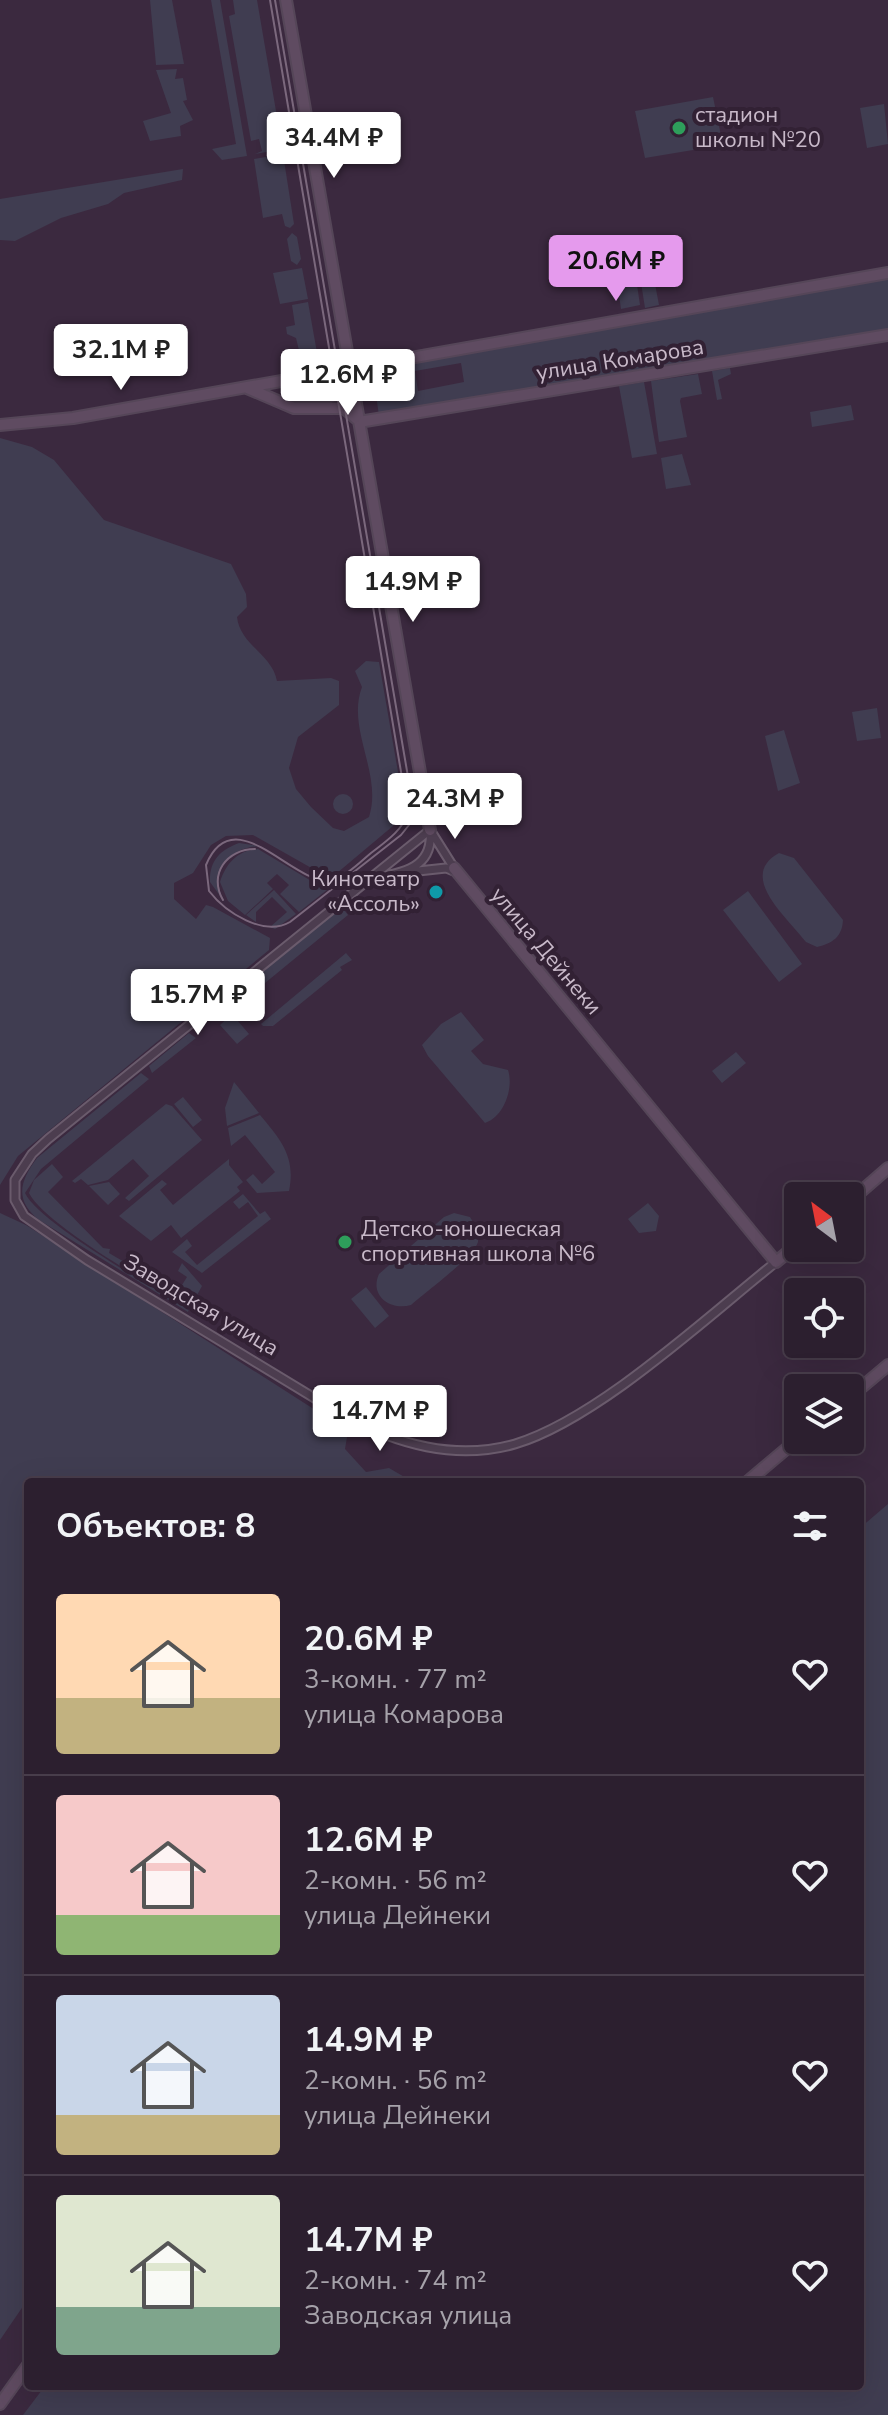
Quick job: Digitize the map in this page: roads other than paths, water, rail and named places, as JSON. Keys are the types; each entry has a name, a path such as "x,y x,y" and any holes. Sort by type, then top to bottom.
{"street":[{"name":"улица Дейнеки","path":"286,0 430,830 456,871 776,1262"},
{"name":"улица Комарова","path":"0,425 64,420 888,273"},
{"name":"улица Комарова","path":"359,422 888,335"},
{"path":"280,380 275,388 278,396 299,409"},
{"path":"245,388 299,409 344,408 359,422"},
{"path":"319,408 343,402 354,389"},
{"path":"399,874 411,871 428,854 430,830"},
{"path":"371,879 430,830"},
{"path":"371,879 446,868 456,871"},
{"name":"Заводская улица","path":"371,879 48,1139 20,1169 14,1191 24,1216 307,1394 386,1438 442,1449 507,1446 557,1426 634,1375 784,1255"},
{"path":"864,1189 888,1168"},
{"path":"864,1385 888,1365"},
{"path":"752,1478 784,1451"},
{"path":"0,2404 24,2371"}],"tram line":[{"path":"270,0 408,813 397,831 335,879 315,878 248,842 232,840 218,847 206,865 209,891 235,914 257,925 269,927 290,922 401,835 409,825 413,806 275,0"},
{"path":"223,900 218,881 223,865 236,853 255,849"}],"place":[{"name":"стадион школы №20","path":"679,128"},
{"name":"Кинотеатр «Ассоль»","path":"436,892"},
{"name":"Детско-юношеская спортивная школа №6","path":"345,1242"}]}
